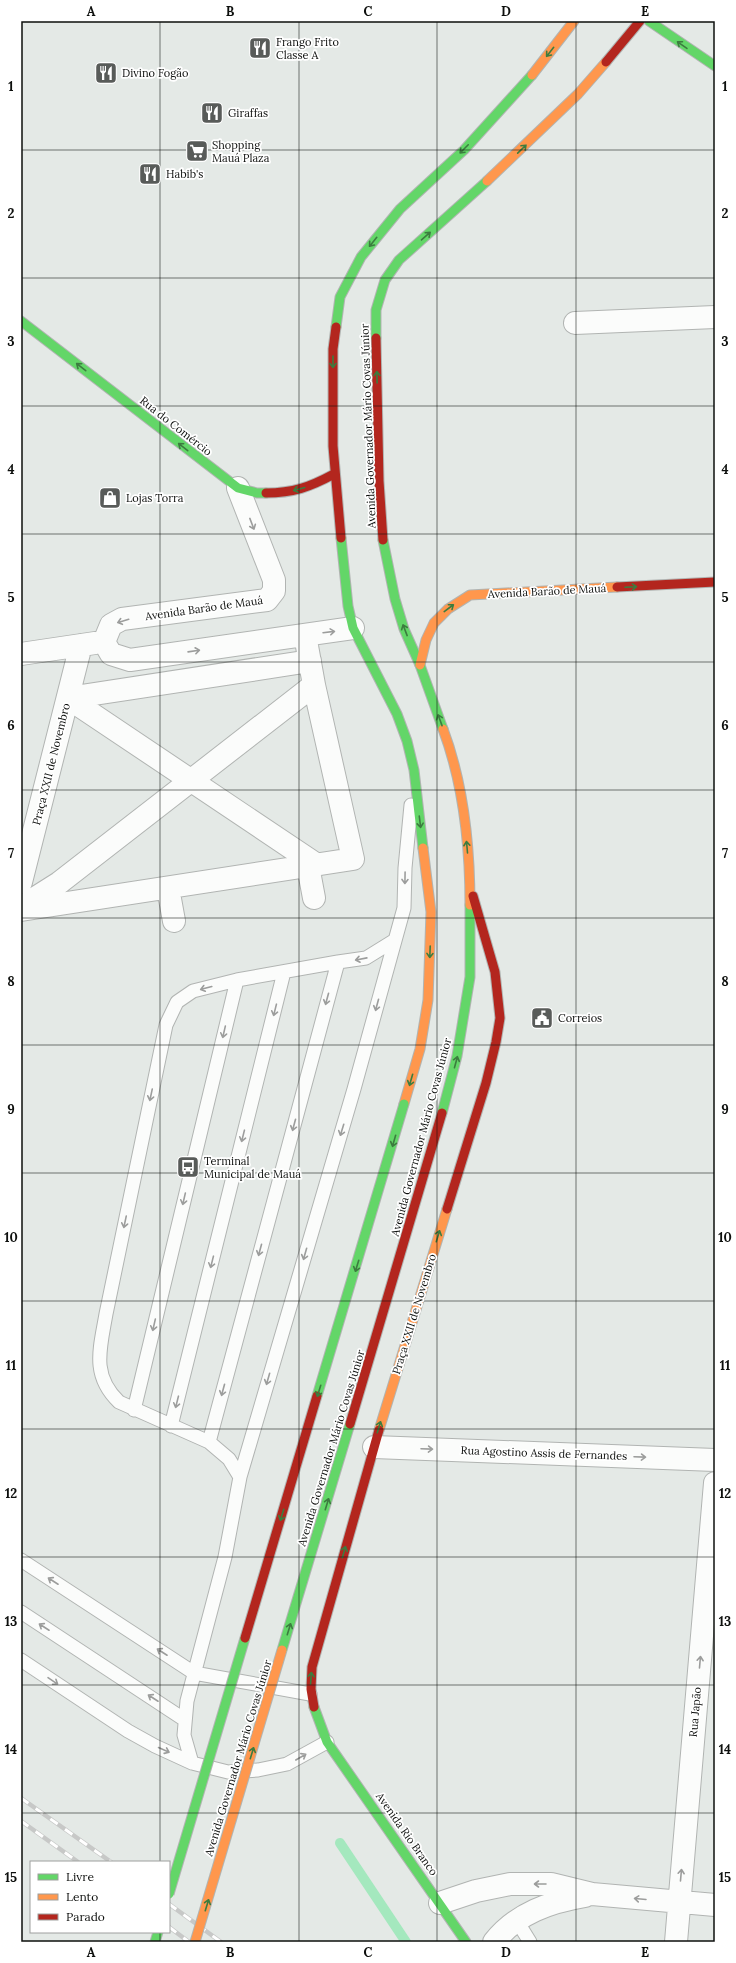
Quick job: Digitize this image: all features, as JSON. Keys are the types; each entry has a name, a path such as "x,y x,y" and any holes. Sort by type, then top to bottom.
{"main road":[{"path":"170,1891 420,1049 428,1000 431,912 414,770 407,741 397,714 353,628 348,606 343,569 334,474 333,349 340,297 361,257 400,209 464,150 524,85 574,21"},
{"name":"Avenida Governador Mário Covas Júnior","path":"196,1942 442,1113 457,1056 470,977 470,886 463,800 453,755 420,666 404,629 394,599 383,538 379,482 376,310 385,280 399,260 481,187 578,94 640,21"},
{"path":"649,21 704,60 715,66"},
{"name":"Rua do Comércio","path":"21,321 238,488 257,493 287,493 314,485 334,474"},
{"name":"Avenida Barão de Mauá","path":"420,666 427,637 435,620 449,607 470,595 715,582"},
{"name":"Praça XXII de Novembro","path":"327,1742 315,1717 310,1694 312,1667 374,1446 486,1083 500,1019 499,989 470,886"},
{"name":"Avenida Rio Branco","path":"327,1742 466,1942"}],"street":[{"path":"575,323 715,317"},
{"name":"Avenida Barão de Mauá","path":"104,642 111,625 122,620 267,600 274,591 274,580 238,488"},
{"path":"21,654 104,642 111,654 130,660 353,628"},
{"path":"21,910 353,859 314,685 305,635"},
{"name":"Praça XXII de Novembro","path":"21,882 81,645"},
{"path":"68,698 310,661"},
{"path":"21,907 59,883 314,685"},
{"path":"68,698 191,781 312,866"},
{"path":"312,866 314,898"},
{"path":"168,888 174,921"},
{"name":"Rua Agostino Assis de Fernandes","path":"374,1446 715,1460"},
{"name":"Rua Japão","path":"676,1942 715,1482"},
{"path":"440,1903 476,1891 510,1884 551,1884 592,1894 715,1904"},
{"path":"494,1942 499,1935 517,1921 537,1909 555,1901 592,1894"}],"lane":[{"path":"192,1763 184,1735 187,1701 224,1556 240,1477 354,1089 404,908 405,868 414,770"},
{"path":"240,1477 229,1459 209,1442 134,1410 119,1402 109,1392 100,1371 100,1344 166,1024 177,1002 193,991 237,980 366,958 395,940"},
{"path":"209,1442 338,962"},
{"path":"171,1426 284,972"},
{"path":"134,1410 237,980"},
{"path":"21,1560 194,1673 310,1694"},
{"path":"21,1612 185,1720"},
{"path":"21,1660 128,1731 155,1746 192,1763 228,1772 258,1770 287,1764 327,1742"},
{"path":"517,1921 530,1942"}],"waterway":[{"path":"340,1843 406,1942"}],"railway":[{"path":"21,1798 110,1861"},
{"path":"21,1821 77,1861"},
{"path":"170,1905 221,1942"},
{"path":"170,1928 189,1942"}],"traffic: fast":[{"path":"649,21 715,66"},
{"path":"336,327 340,297 361,257 400,209 464,150 532,75"},
{"path":"376,338 376,310 385,280 399,260 487,181"},
{"path":"21,321 238,488 257,493 266,493"},
{"path":"341,538 348,606 353,628 397,714 407,741 414,770 423,848"},
{"path":"383,540 395,599 404,629 420,665 443,729"},
{"path":"442,1113 457,1056 470,977 470,905"},
{"path":"317,1396 404,1104"},
{"path":"282,1650 350,1424"},
{"path":"170,1891 245,1638"},
{"path":"314,1707 327,1742 466,1942"},
{"path":"155,1942 158,1933"}],"traffic: slow":[{"path":"532,75 574,21"},
{"path":"487,181 578,94 606,62"},
{"path":"420,665 426,640 434,623 448,609 470,595 617,587"},
{"path":"443,729 461,794 469,860 470,905"},
{"path":"404,1104 420,1049 428,1000 431,912 423,848"},
{"path":"379,1430 447,1209"},
{"path":"195,1942 282,1650"}],"traffic: jam":[{"path":"606,62 640,21"},
{"path":"336,327 333,349 333,446 341,538"},
{"path":"376,338 379,481 383,540"},
{"path":"266,493 285,492 301,488 334,474"},
{"path":"617,587 715,582"},
{"path":"447,1209 486,1083 500,1018 495,972 473,896"},
{"path":"350,1424 442,1113"},
{"path":"245,1638 317,1396"},
{"path":"314,1707 311,1689 312,1667 379,1430"}],"place":[{"name":"Frango Frito Classe A","path":"260,48"},
{"name":"Divino Fogão","path":"106,73"},
{"name":"Giraffas","path":"212,113"},
{"name":"Shopping Mauá Plaza","path":"197,151"},
{"name":"Habib's","path":"150,174"},
{"name":"Lojas Torra","path":"110,498"},
{"name":"Correios","path":"542,1018"},
{"name":"Terminal Municipal de Mauá","path":"188,1167"}]}
